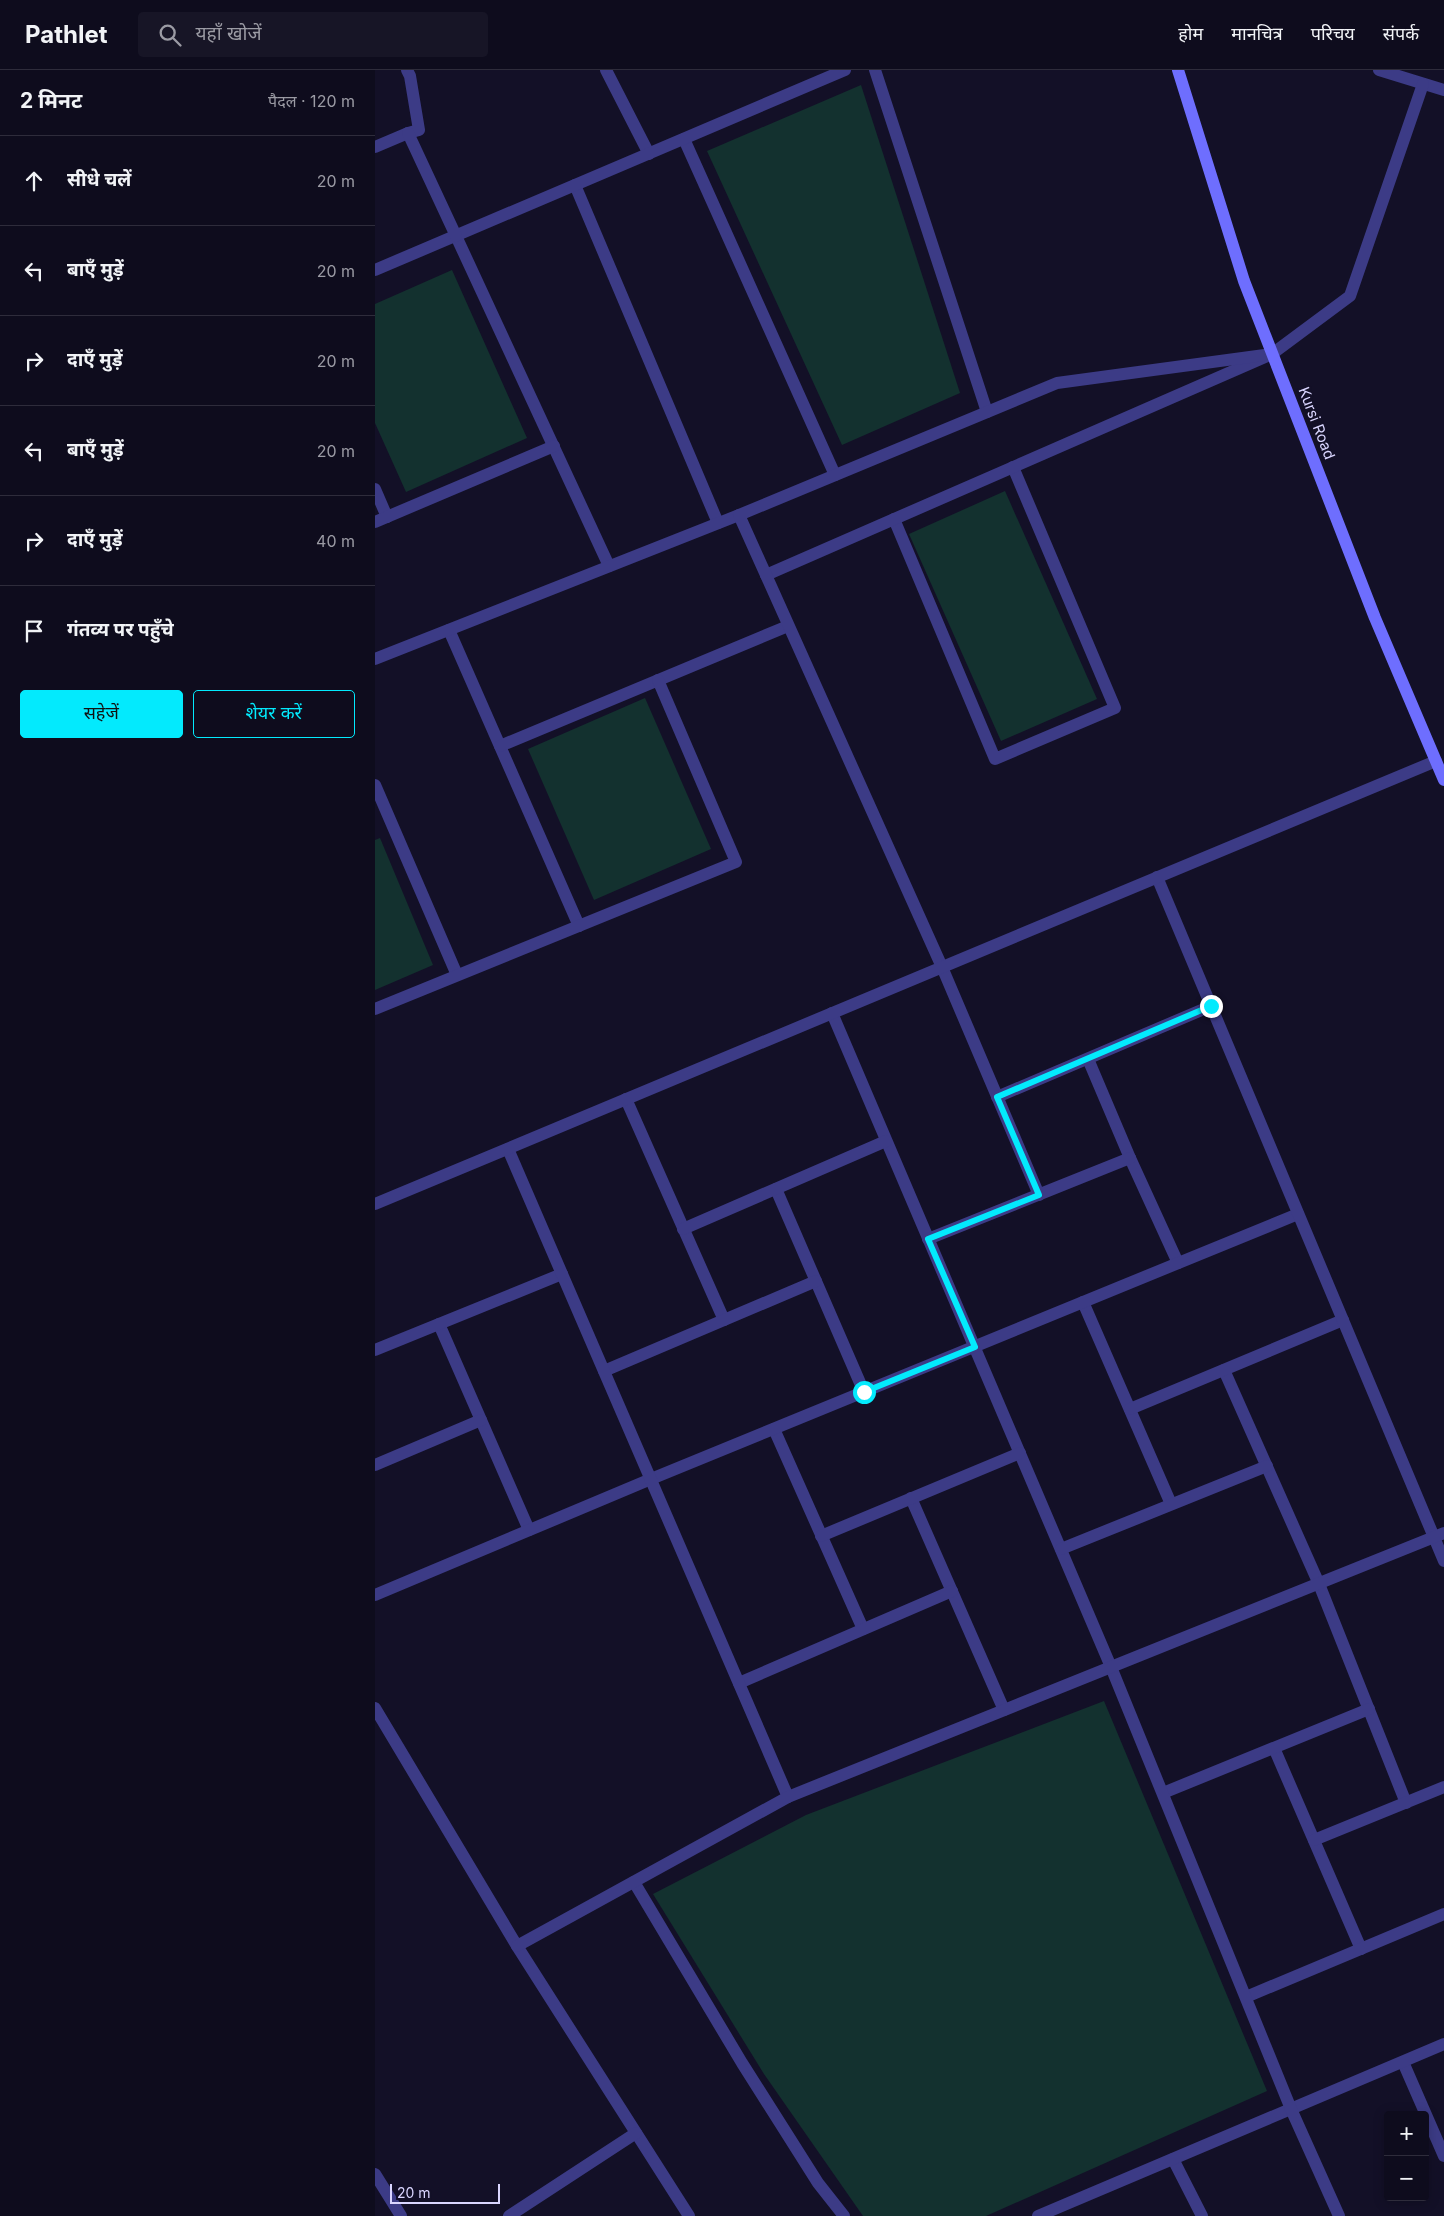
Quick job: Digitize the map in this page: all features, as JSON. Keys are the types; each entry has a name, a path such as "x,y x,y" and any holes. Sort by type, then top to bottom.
{"main road":[{"name":"Kursi Road","path":"1178,70 1244,281 1375,618 1444,780"}],"street":[{"path":"375,147 408,132 419,130 407,70"},
{"path":"606,70 649,154"},
{"path":"375,270 845,70"},
{"path":"875,70 987,412"},
{"path":"1379,70 1444,90"},
{"path":"766,575 1272,354 1350,296 1423,84"},
{"path":"408,132 609,566"},
{"path":"683,139 835,475"},
{"path":"575,185 718,523"},
{"path":"375,659 739,515 1057,383 1272,354"},
{"path":"375,522 554,446"},
{"path":"894,519 995,759 1115,708 1013,467"},
{"path":"375,490 387,516"},
{"path":"739,515 942,967 1039,1195"},
{"path":"500,746 789,626"},
{"path":"449,630 579,926"},
{"path":"375,1009 736,862 658,680"},
{"path":"375,1204 1436,761"},
{"path":"375,785 457,975"},
{"path":"375,819 387,813"},
{"path":"1157,878 1343,1320 1439,1535 1444,1561"},
{"path":"997,1097 1211,1006"},
{"path":"831,1013 1111,1667 1291,2109 1339,2216"},
{"path":"1088,1059 1130,1158 1178,1263"},
{"path":"626,1099 723,1320"},
{"path":"683,1229 886,1141"},
{"path":"508,1149 788,1797"},
{"path":"928,1239 1130,1158"},
{"path":"776,1188 864,1392"},
{"path":"375,1595 651,1479 1298,1214"},
{"path":"375,1350 562,1274"},
{"path":"604,1371 816,1281"},
{"path":"1083,1302 1171,1504"},
{"path":"1129,1409 1343,1320"},
{"path":"439,1324 529,1530"},
{"path":"1224,1370 1319,1584 1406,1803"},
{"path":"375,1465 481,1420"},
{"path":"774,1429 863,1629"},
{"path":"821,1536 1020,1452"},
{"path":"1061,1549 1267,1466"},
{"path":"911,1498 1004,1710"},
{"path":"517,1946 788,1797 1439,1535"},
{"path":"739,1683 952,1591"},
{"path":"375,1708 517,1946 689,2216"},
{"path":"1163,1793 1369,1709"},
{"path":"1274,1748 1361,1949"},
{"path":"1314,1840 1444,1787"},
{"path":"634,1882 747,2071 818,2183 844,2216"},
{"path":"1246,1997 1444,1914"},
{"path":"1038,2216 1444,2044"},
{"path":"1403,2062 1444,2156"},
{"path":"509,2216 636,2133"},
{"path":"1173,2158 1202,2216"},
{"path":"375,2174 401,2216"}],"green space":[{"path":"861,85 960,393 842,445 707,151"},
{"path":"452,270 527,438 406,492 375,423 375,304"},
{"path":"1005,491 1097,699 1001,741 909,534"},
{"path":"645,698 711,849 594,900 528,749"},
{"path":"380,838 433,965 375,990 375,840"},
{"path":"1104,1701 1267,2091 986,2216 863,2216 764,2074 653,1894 806,1815"}],"route":[{"path":"864,1392 975,1347 928,1239 1039,1195 997,1097 1211,1006"}]}
